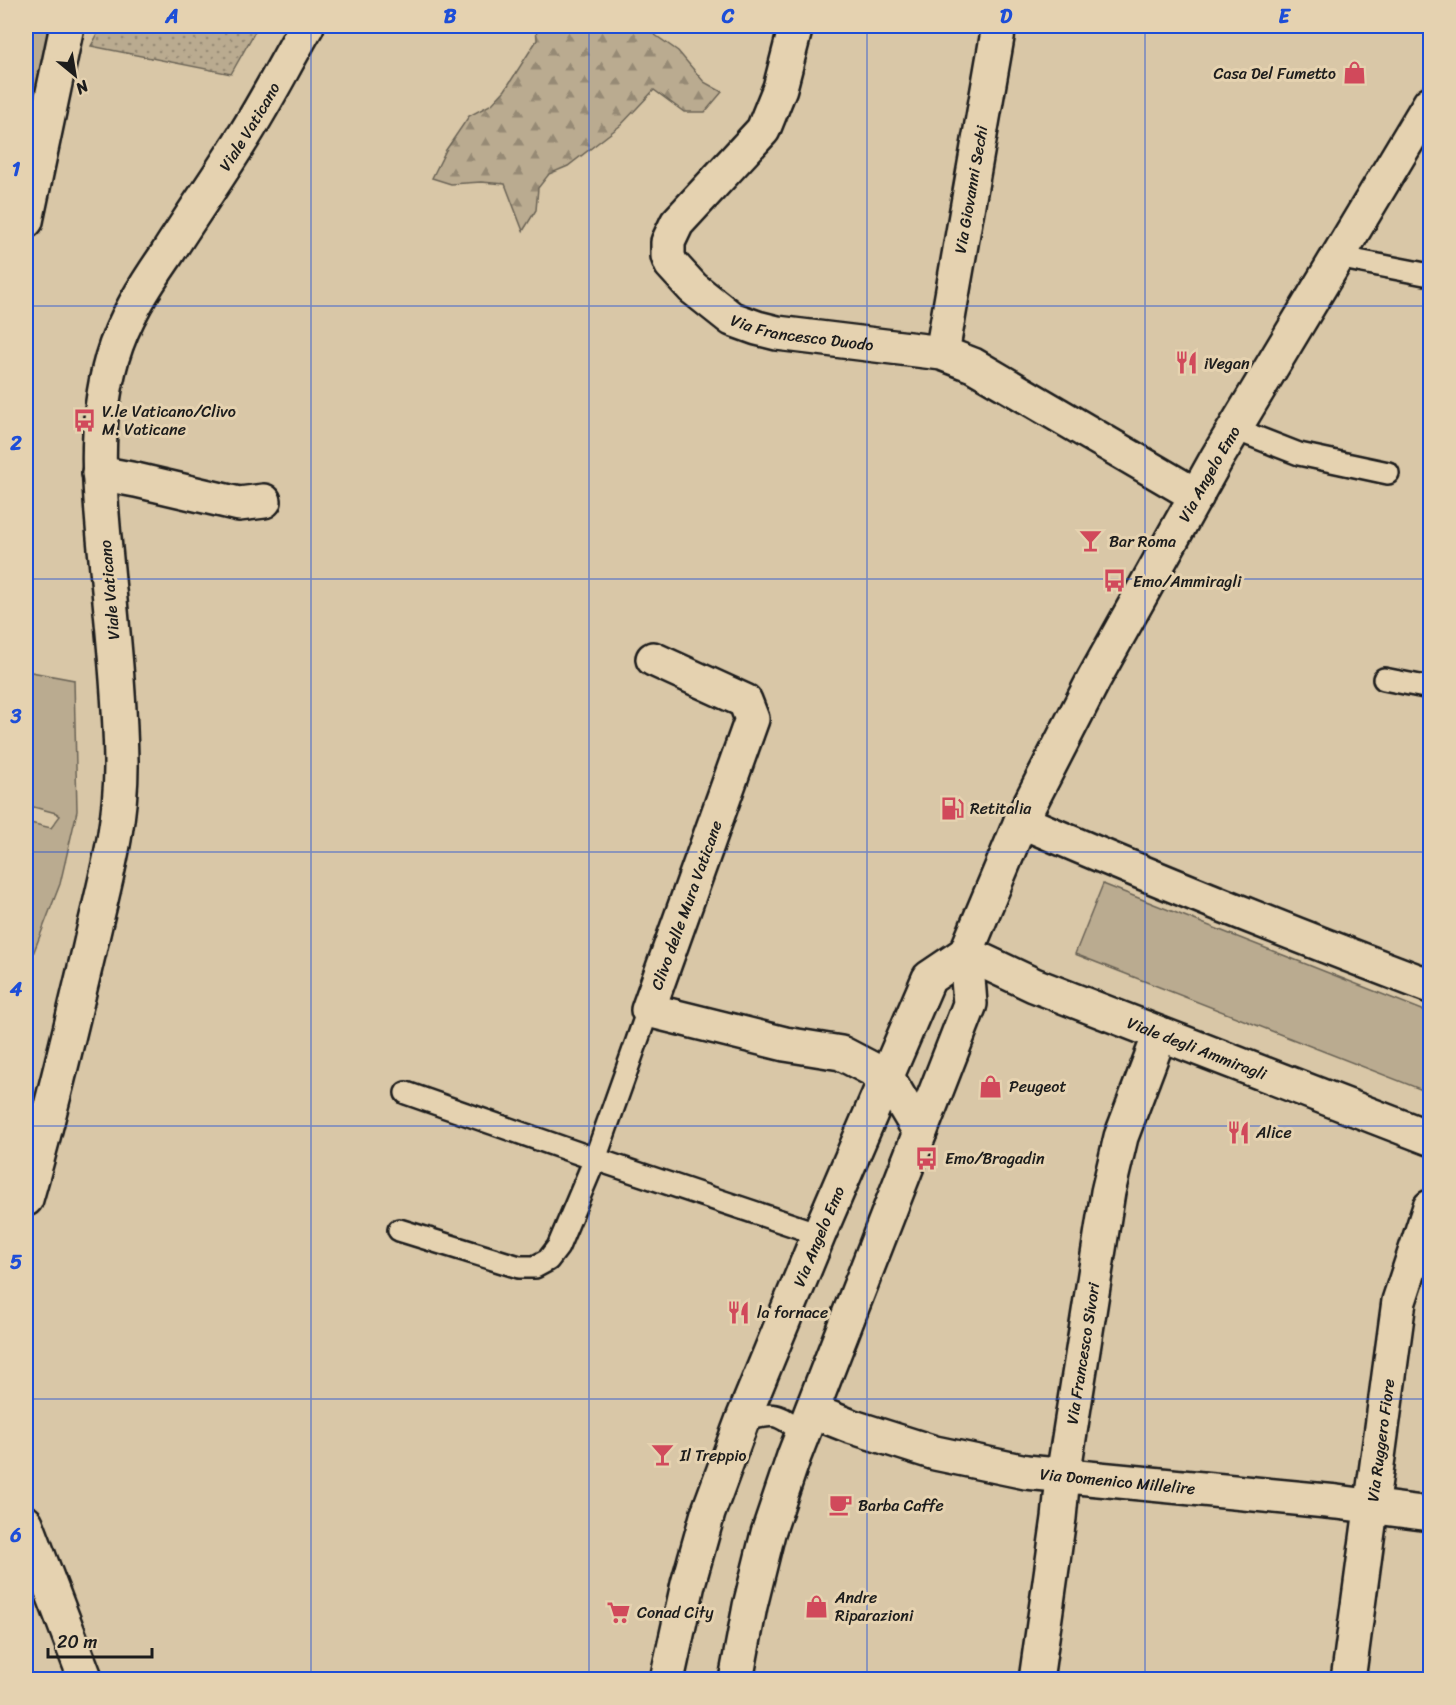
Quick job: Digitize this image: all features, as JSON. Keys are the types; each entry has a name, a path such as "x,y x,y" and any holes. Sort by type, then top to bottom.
{"street":[{"path":"26,221 66,26"},
{"name":"Viale Vaticano","path":"26,1199 73,1022 113,848 119,808 120,735 99,474 99,443 106,382 125,324 148,282 236,149 307,26"},
{"name":"Via Francesco Duodo","path":"796,26 780,88 763,130 677,223 668,243 668,256 671,264 693,288 732,319 757,328 777,333 942,353 973,365 1197,496"},
{"name":"Via Giovanni Sechi","path":"942,353 999,26"},
{"name":"Via Angelo Emo","path":"736,1680 750,1606 768,1533 808,1422 970,1004 966,953 1021,821 1094,679 1235,429 1431,102"},
{"path":"99,474 136,480 239,504 264,501"},
{"name":"Clivo delle Mura Vaticane","path":"653,659 745,701 752,719 648,1010 784,1044 841,1053 887,1077"},
{"path":"1021,821 1290,932 1431,986"},
{"name":"Via Angelo Emo","path":"667,1680 688,1584 708,1513 742,1421 929,978 966,953"},
{"name":"Viale degli Ammiragli","path":"966,953 1034,985 1431,1138"},
{"name":"Via Francesco Sivori","path":"1036,1680 1063,1476 1108,1191 1121,1137 1160,1034"},
{"path":"887,1077 920,1132"},
{"name":"Via Ruggero Fiore","path":"1348,1680 1399,1301 1431,1207"},
{"name":"Via Domenico Millelire","path":"808,1422 854,1428 935,1453 995,1466 1063,1476 1100,1478 1431,1514"},
{"path":"26,1523 86,1680"}],"lane":[{"path":"1337,257 1431,275"},
{"path":"1235,429 1299,454 1388,473"},
{"path":"1384,678 1431,688"},
{"path":"399,1230 519,1267 536,1267 548,1260 558,1247 595,1159 648,1010"},
{"path":"406,1093 819,1234"},
{"path":"742,1421 765,1415 808,1422"}],"green space":[{"path":"26,26 53,26 26,148"},
{"path":"99,26 258,26 231,74 91,46"},
{"path":"536,26 642,26 678,51 704,82 722,92 705,112 684,112 654,90 621,125 568,166 549,174 538,188 536,210 523,231 505,184 481,182 451,184 432,178 446,150 469,116 492,104 505,90 537,40"},
{"path":"26,671 74,680 77,811 60,884 26,972 26,822 51,828 60,816 26,805"},
{"path":"1103,884 1430,1013 1430,1093 1075,954"}],"place":[{"name":"Casa Del Fumetto","path":"1354,73"},
{"name":"iVegan","path":"1186,363"},
{"name":"V.le Vaticano/Clivo M. Vaticane","path":"84,420"},
{"name":"Bar Roma","path":"1091,541"},
{"name":"Emo/Ammiragli","path":"1115,581"},
{"name":"Retitalia","path":"952,808"},
{"name":"Peugeot","path":"991,1086"},
{"name":"Alice","path":"1238,1132"},
{"name":"Emo/Bragadin","path":"927,1158"},
{"name":"la fornace","path":"739,1312"},
{"name":"Il Treppio","path":"662,1455"},
{"name":"Barba Caffe","path":"840,1505"},
{"name":"Andre Riparazioni","path":"817,1606"},
{"name":"Conad City","path":"619,1612"}]}
